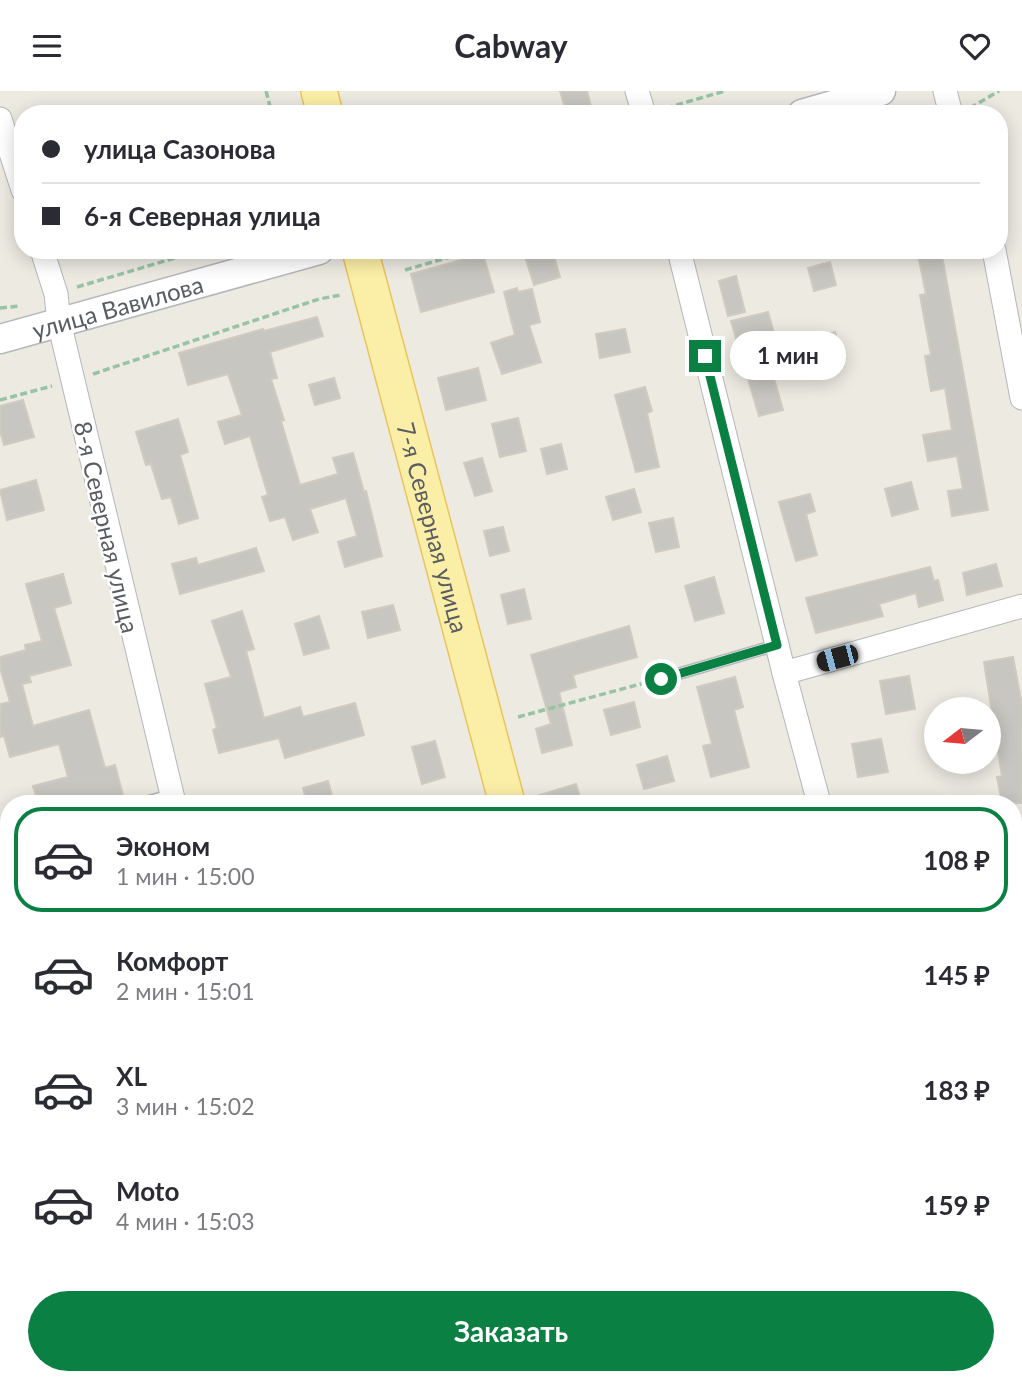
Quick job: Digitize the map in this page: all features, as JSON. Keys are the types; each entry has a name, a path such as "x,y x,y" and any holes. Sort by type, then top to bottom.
{"main road":[{"name":"7-я Северная улица","path":"362,259 505,795"}],"street":[{"path":"834,105 881,91"},
{"path":"0,119 14,162"},
{"name":"8-я Северная улица","path":"45,259 56,294 58,322 171,795"},
{"name":"улица Вавилова","path":"0,339 286,259"},
{"path":"681,259 817,795"},
{"path":"996,259 1022,398"},
{"path":"784,673 1022,606"}],"lane":[{"path":"661,679 777,645"}],"path":[{"path":"676,105 725,91"},
{"path":"976,105 999,91"},
{"path":"0,308 21,306 172,259"},
{"path":"405,269 441,259"},
{"path":"0,400 72,380 319,299 341,295"},
{"path":"517,716 661,679"}],"building":[{"path":"560,91 587,91 591,105 564,105"},
{"path":"465,259 484,259 494,292 421,312 411,274"},
{"path":"526,259 555,259 560,277 534,285"},
{"path":"919,259 943,259 988,510 952,516 948,491 963,489 957,456 928,461 923,435 952,430 945,388 931,391 925,356 931,355 920,295 926,294"},
{"path":"830,262 836,285 814,291 808,268"},
{"path":"736,276 745,312 728,316 719,281"},
{"path":"517,288 518,292 532,289 540,322 529,325 541,362 502,374 491,343 515,335 504,292"},
{"path":"768,312 775,336 763,340 783,410 759,416 731,321"},
{"path":"317,317 323,336 270,352 277,378 271,379 300,485 338,474 333,458 353,453 364,492 366,491 382,556 345,567 338,542 357,536 346,498 310,509 318,532 293,540 285,517 270,521 262,497 268,495 250,436 225,444 218,422 242,415 228,374 188,385 179,353"},
{"path":"625,329 630,352 600,358 596,334"},
{"path":"835,332 841,354 813,362 807,340"},
{"path":"478,368 486,400 446,410 438,378"},
{"path":"334,378 340,398 315,405 309,385"},
{"path":"645,387 652,411 647,413 659,467 636,472 615,395"},
{"path":"23,400 34,437 4,445 0,431 0,406"},
{"path":"518,418 526,451 500,457 492,424"},
{"path":"178,419 188,452 180,455 198,518 179,524 171,497 162,499 151,464 146,465 136,432"},
{"path":"561,444 567,469 547,474 541,449"},
{"path":"482,458 492,491 475,496 464,463"},
{"path":"36,480 44,510 7,520 0,490"},
{"path":"911,482 918,509 892,516 885,489"},
{"path":"634,489 641,512 613,520 606,497"},
{"path":"810,494 815,511 806,514 817,555 796,561 779,502"},
{"path":"673,518 679,547 656,552 649,523"},
{"path":"503,527 509,551 490,556 484,531"},
{"path":"256,548 264,571 180,594 172,564 196,558 198,565"},
{"path":"996,564 1002,586 967,595 963,573"},
{"path":"930,567 934,581 938,580 943,600 919,607 916,593 879,604 883,616 816,633 806,598"},
{"path":"63,574 71,603 54,608 71,665 29,676 31,682 22,684 33,726 89,710 105,768 115,765 123,795 36,795 33,786 68,777 59,744 10,757 4,736 0,737 0,704 10,702 0,668 0,657 26,650 25,645 42,641 26,584"},
{"path":"714,577 724,613 695,621 685,586"},
{"path":"524,589 531,619 508,624 501,595"},
{"path":"393,605 400,630 368,638 362,612"},
{"path":"242,611 254,649 246,651 264,718 300,707 303,717 355,703 364,735 285,758 279,738 219,753 213,730 217,728 205,684 231,677 212,621"},
{"path":"319,616 329,648 304,655 295,624"},
{"path":"629,626 637,657 573,675 576,687 559,692 572,745 542,753 536,729 551,724 531,655"},
{"path":"1013,657 1022,705 1022,795 1000,795 997,777 1002,776 1001,697 990,697 984,662"},
{"path":"909,676 915,709 886,714 880,681"},
{"path":"735,677 743,707 734,710 749,767 711,777 703,746 712,744 697,687"},
{"path":"634,702 640,727 611,735 604,710"},
{"path":"881,739 888,772 858,777 852,744"},
{"path":"435,741 445,777 422,784 412,747"},
{"path":"667,756 674,781 644,789 637,765"},
{"path":"328,781 332,795 305,795 303,788"},
{"path":"576,784 579,795 540,795"}],"route":[{"path":"661,679 777,645 705,356"}]}
